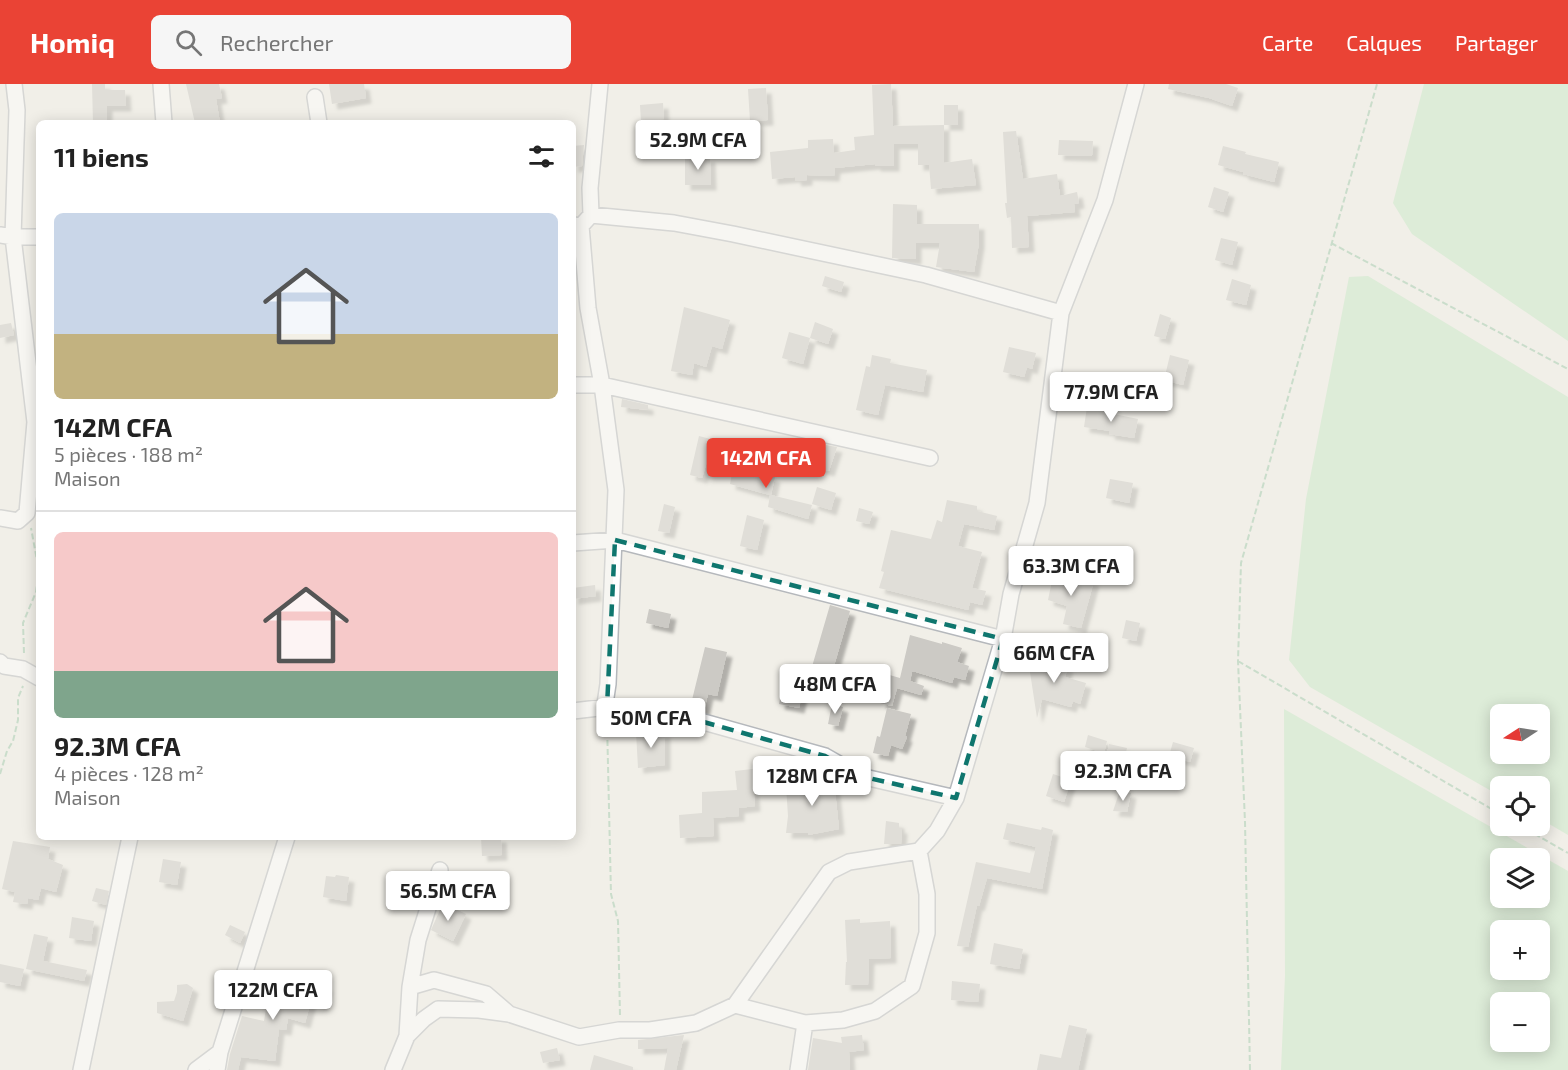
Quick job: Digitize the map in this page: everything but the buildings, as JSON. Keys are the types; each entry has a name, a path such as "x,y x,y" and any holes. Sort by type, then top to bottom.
{"street":[{"path":"14,84 17,110 6,236 36,416"},
{"path":"161,84 164,120"},
{"path":"600,84 591,188 582,222 588,308 602,385 616,490 605,704 607,707"},
{"path":"407,1036 438,1009 479,1010 509,1014 579,1037 619,1030 650,1030 696,1023 735,1005 829,872 849,862 919,851 937,831 956,798 1003,639 1011,594 1037,503 1061,313 1105,200 1136,84"},
{"path":"315,97 319,120"},
{"path":"582,222 674,223 733,234 926,275 1061,313"},
{"path":"6,236 36,237"},
{"path":"576,385 602,385 930,458"},
{"path":"0,518 18,521 27,513 36,431"},
{"path":"576,543 615,540 1003,639"},
{"path":"0,662 4,666 24,669 36,676"},
{"path":"576,711 607,707 669,712 825,756 860,776 956,798"},
{"path":"81,1070 129,840"},
{"path":"217,1070 220,1052 286,840"},
{"path":"735,1005 805,1023 843,1020 875,1011 912,986 927,933 927,894 919,851"},
{"path":"393,1070 407,1036 410,987 418,940 440,870"},
{"path":"410,987 434,980 486,994 509,1014"},
{"path":"798,1070 805,1023"},
{"path":"196,1070 220,1052"}],"path":[{"path":"1250,1070 1245,822 1238,661 1240,563 1377,84"},
{"path":"1331,243 1568,369"},
{"path":"27,513 36,556"},
{"path":"0,774 7,751 13,741 18,720 18,698 23,685 24,669 23,623 36,592"},
{"path":"1238,661 1490,808"},
{"path":"607,707 611,894 618,921 621,1003 619,1030"},
{"path":"1538,836 1568,854"}],"highlighted area":[{"path":"615,540 1003,639 956,798 860,776 825,756 668,712 607,707"}],"green space":[{"path":"1424,84 1568,84 1568,341 1412,234 1393,203"},
{"path":"1368,276 1568,397 1568,835 1550,824 1550,776 1490,776 1490,790 1310,687 1289,660 1306,499 1349,277"},
{"path":"1284,709 1490,827 1490,836 1507,836 1528,848 1490,848 1490,908 1550,908 1550,861 1568,871 1568,1070 1281,1070 1285,976"}]}
